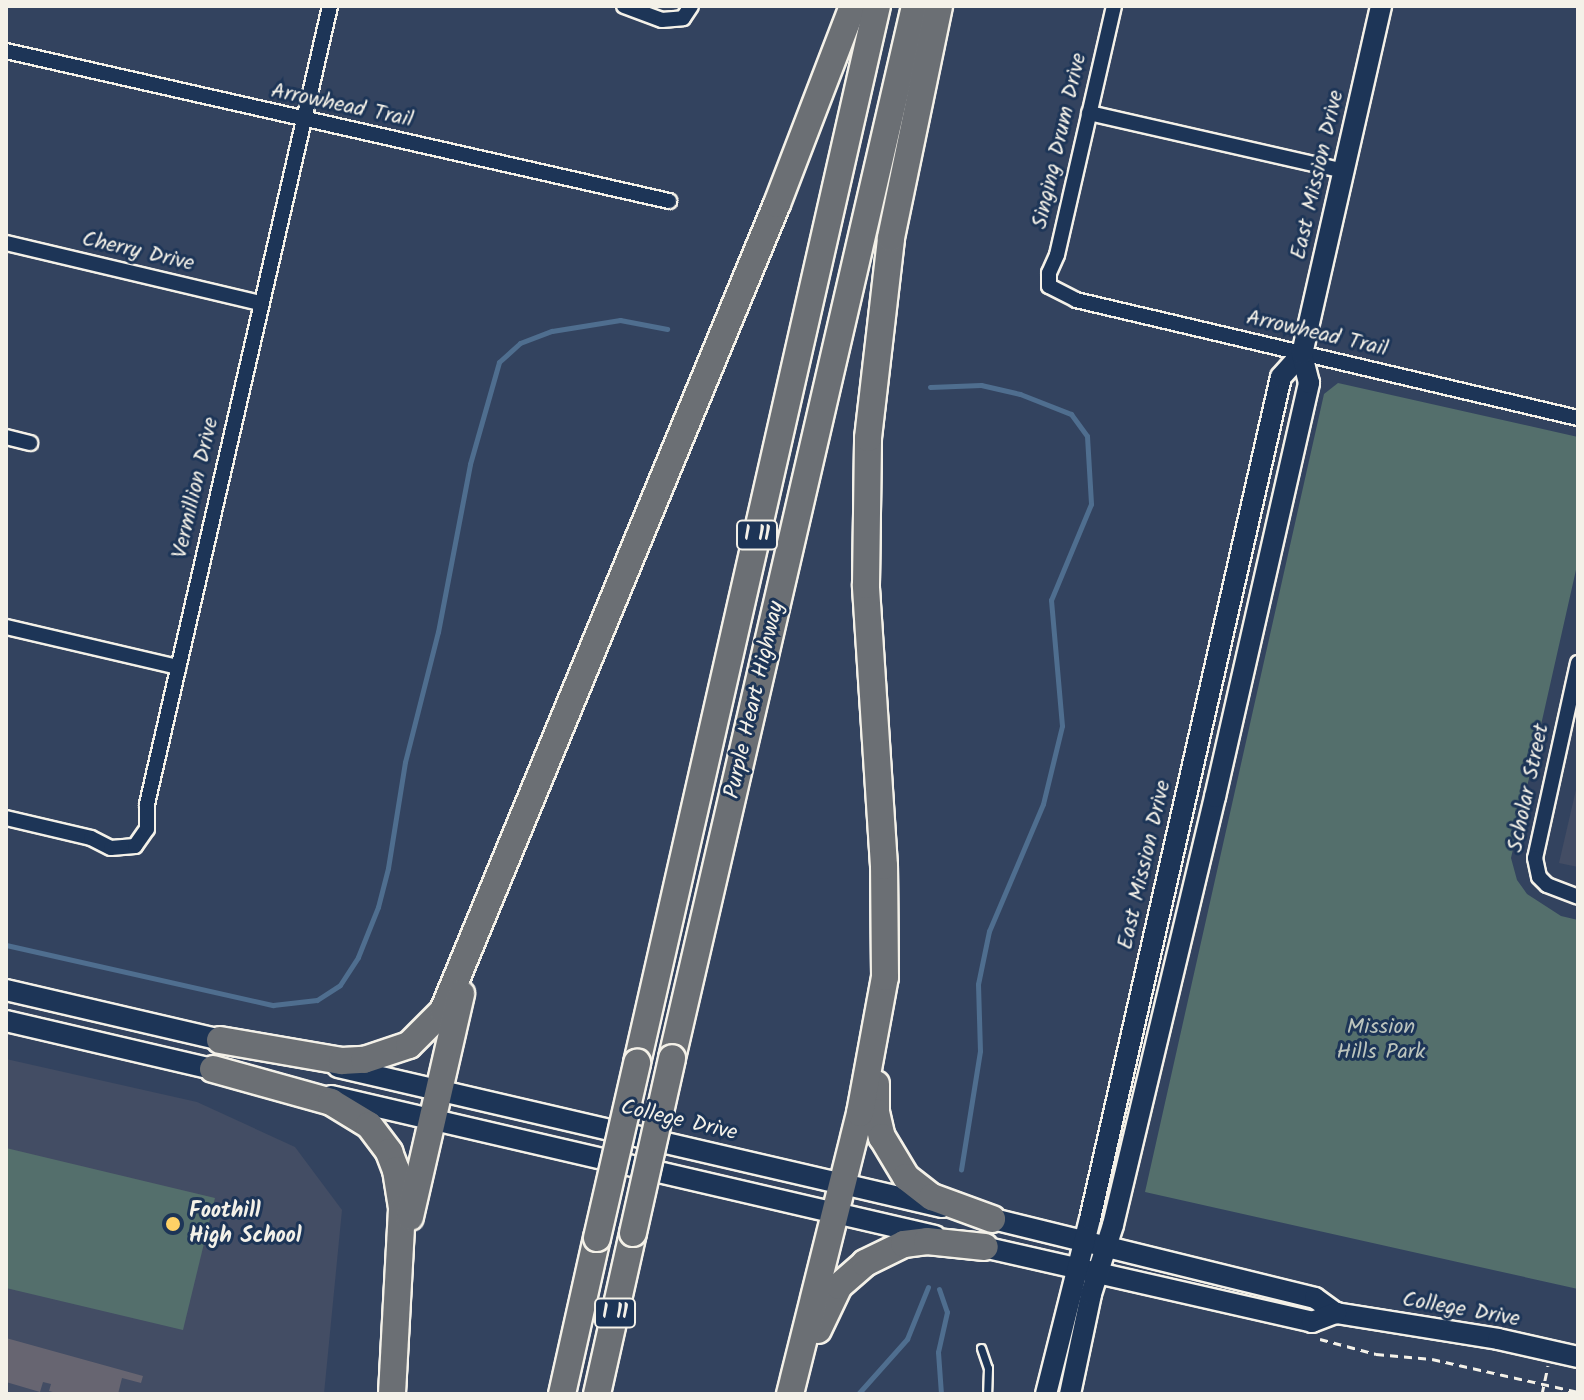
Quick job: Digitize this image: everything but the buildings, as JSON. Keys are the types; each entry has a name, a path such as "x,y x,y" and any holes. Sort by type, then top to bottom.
{"highway":[{"path":"220,1040 342,1061 394,1052 422,1036 443,1011 777,204 853,6"},
{"name":"Purple Heart Highway","path":"562,1394 877,6"},
{"name":"Purple Heart Highway","path":"597,1394 915,6"},
{"path":"939,6 891,238 868,438 866,585 886,931 876,1112 889,1152 906,1177 932,1197 992,1219"},
{"path":"397,1283 476,932"},
{"path":"793,1394 880,1019"},
{"path":"213,1069 331,1102 369,1125 389,1152 401,1189 392,1394"},
{"path":"793,1394 830,1301 849,1274 904,1244 927,1241 985,1247"}],"main road":[{"name":"East Mission Drive","path":"1070,1394 1309,383 1302,354 1381,6"},
{"name":"East Mission Drive","path":"1046,1394 1281,377 1302,354"},
{"name":"College Drive","path":"6,990 1107,1245 1315,1298 1336,1313 1578,1357"},
{"name":"College Drive","path":"6,1021 1312,1322 1336,1313"}],"street":[{"name":"Vermillion Drive","path":"6,818 91,838 111,848 135,846 147,829 147,804 330,6"},
{"path":"624,6 662,20 687,12"},
{"name":"Singing Drum Drive","path":"1049,286 1049,273 1057,255 1114,6"},
{"name":"Arrowhead Trail","path":"6,51 669,201"},
{"path":"1089,113 1344,171"},
{"name":"Cherry Drive","path":"6,243 260,303"},
{"name":"Arrowhead Trail","path":"1049,286 1076,300 1578,418"},
{"path":"6,437 30,443"},
{"path":"6,627 178,667"},
{"name":"Scholar Street","path":"1578,663 1535,858 1539,877 1547,885 1578,897"}],"lane":[{"path":"981,1348 988,1368 987,1394"}],"path":[{"path":"1306,1336 1376,1354 1432,1359 1578,1392"},
{"path":"1542,1394 1552,1351"}],"shaded area":[{"path":"1578,781 1578,867 1559,863"},
{"name":"Foothill High School","path":"6,1059 197,1102 295,1147 342,1210 324,1394 6,1394"}],"green space":[{"name":"Mission Hills Park","path":"1338,383 1578,437 1578,561 1511,858 1517,880 1527,894 1561,916 1578,920 1578,1289 1145,1192 1324,394"},
{"path":"6,1148 215,1198 183,1330 6,1288"}],"waterway":[{"path":"6,945 273,1005 317,1000 340,985 358,957 378,907 388,868 405,762 438,632 470,464 499,362 520,343 552,331 620,320 667,329"},
{"path":"930,387 981,385 1020,394 1071,414 1087,436 1091,504 1051,600 1062,726 1043,804 989,931 978,984 980,1051 961,1169"},
{"path":"858,1394 907,1339 928,1287"},
{"path":"939,1289 947,1312 938,1352 941,1394"}],"place":[{"name":"Foothill High School","path":"173,1224"}]}
